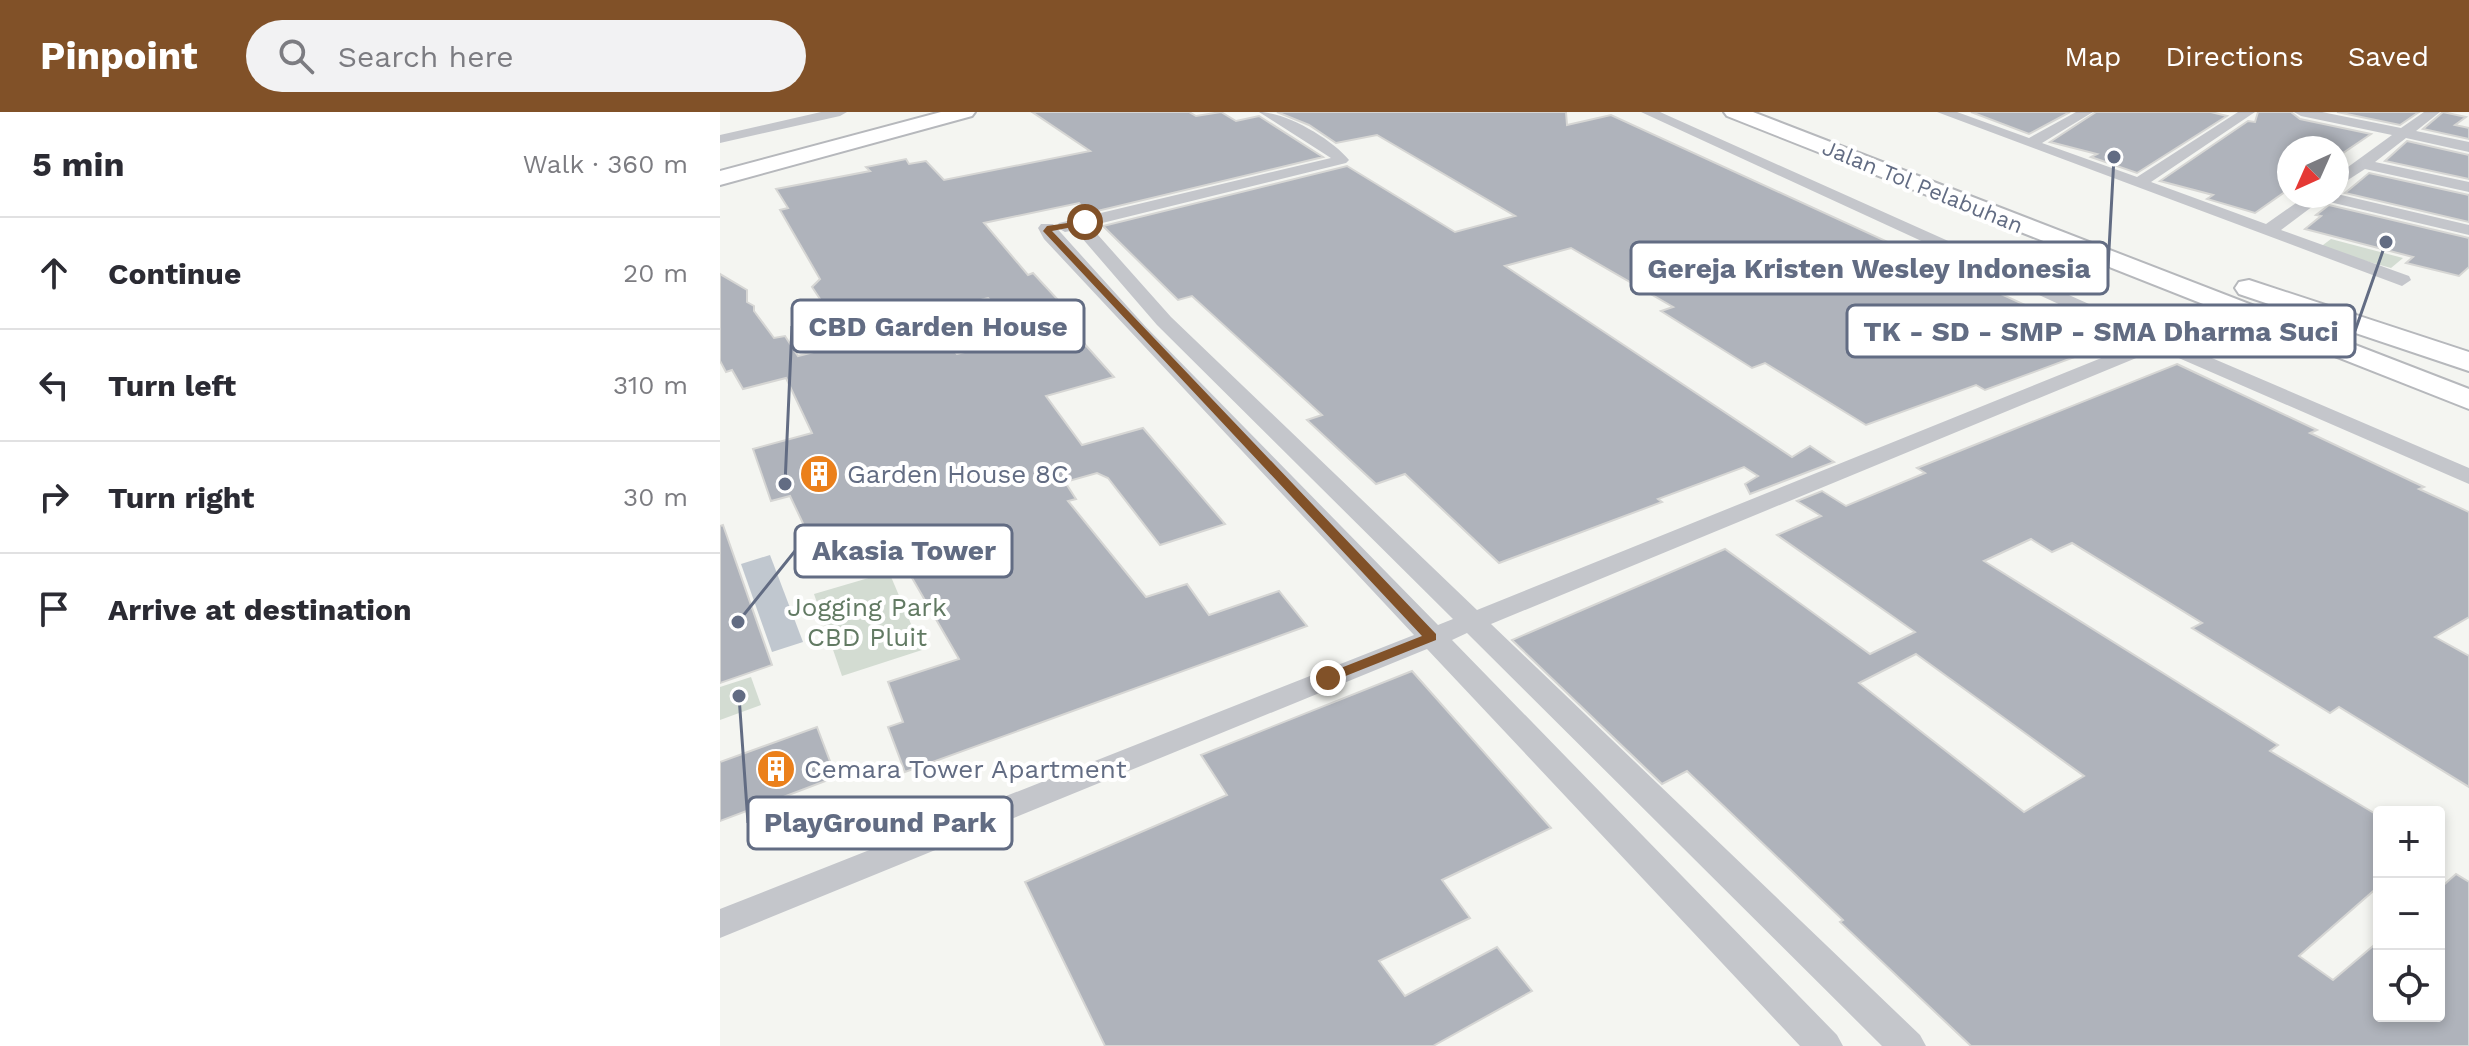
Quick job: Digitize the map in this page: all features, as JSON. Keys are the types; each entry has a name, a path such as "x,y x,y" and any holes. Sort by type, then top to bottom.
{"highway":[{"path":"720,178 965,112"},
{"path":"1707,112 1857,159"},
{"name":"Jalan Tol Pelabuhan","path":"1734,112 2469,400"},
{"name":"Jalan Tol Pelabuhan","path":"1770,112 2170,263"},
{"path":"1789,112 1904,163"},
{"path":"720,152 839,114"},
{"path":"2092,253 2469,426"},
{"path":"2170,263 2469,362"},
{"path":"2170,263 2469,377"}],"street":[{"path":"1047,228 1051,223 1079,214 1322,157 1314,149 1247,112"},
{"path":"1047,228 1080,225 1341,160 1332,150 1266,112"},
{"path":"1648,112 2158,342 2469,477"},
{"path":"1944,112 2402,280"},
{"path":"2031,143 2086,112"},
{"path":"2141,182 2248,112"},
{"path":"2301,112 2469,147"},
{"path":"2349,174 2433,112"},
{"path":"720,139 839,114"},
{"path":"2363,164 2469,187"},
{"path":"2349,203 2469,230"},
{"path":"2269,230 2302,208"},
{"path":"1080,225 1164,321 1907,1046"},
{"path":"1047,228 1050,235 1138,330 1824,1046"},
{"path":"720,924 951,828 1736,517 2158,342"}],"green space":[{"path":"2331,239 2403,258 2391,268 2319,248"},
{"name":"Jogging Park CBD Pluit","path":"889,572 922,650 842,676 814,594"},
{"path":"751,677 761,705 720,720 720,687"}],"shaded area":[{"path":"770,555 803,642 772,652 741,564"}],"building":[{"path":"1032,112 1189,112 1196,116 1221,112 1236,121 1259,116 1323,157 1089,213 1079,203 984,223 1028,275 1033,273 1059,301 1049,304 1114,377 1046,396 1082,445 1143,428 1225,524 1160,545 1108,478 1097,473 1065,482 1076,499 1068,501 1146,597 1187,584 1209,615 1279,591 1307,626 905,772 888,727 903,722 888,682 959,659 897,552 827,574 790,496 771,501 753,449 812,433 786,378 743,389 732,370 726,372 720,361 720,274 747,290 747,302 754,306 754,311 774,338 785,336 798,356 833,347 832,319 819,304 820,299 812,287 820,279 780,210 788,208 776,189 870,171 866,167 906,159 909,164 926,161 944,180 1090,151","holes":["988,298 1023,338 957,354 922,314"]},
{"path":"1277,112 1566,112 1567,125 1611,115 2110,344 1985,390 1976,385 1866,425 1765,363 1752,368 1661,311 1673,307 1571,248 1505,266 1792,457 1810,446 1834,462 1750,494 1745,484 1758,476 1744,467 1658,499 1662,502 1499,563 1405,474 1376,484 1307,420 1322,415 1192,296 1178,300 1103,226 1347,166 1455,232 1515,216 1377,135 1336,143 1309,125"},
{"path":"1971,112 2070,112 2029,134"},
{"path":"2096,112 2211,112 2227,116 2137,173 2091,157 2097,154 2050,142"},
{"path":"2258,112 2291,112 2300,119 2371,134 2349,149 2349,136 2277,136 2277,197 2255,213 2207,199 2213,195 2160,181 2248,121 2255,122"},
{"path":"2337,112 2419,112 2400,125"},
{"path":"2443,112 2466,117 2455,125 2469,128 2469,139 2423,129"},
{"path":"2407,141 2469,155 2469,179 2385,161"},
{"path":"2369,173 2469,195 2469,222 2349,194 2349,190"},
{"path":"2325,208 2342,208 2469,238 2469,267 2459,276 2406,263 2413,257 2305,229 2321,216 2316,215"},
{"path":"2177,364 2317,430 2310,433 2469,512 2469,617 2435,637 2469,656 2469,787 2339,707 2330,713 2192,628 2202,623 2072,543 2052,552 2031,539 1984,561 2278,745 2270,751 2373,812 2373,891 2299,956 2333,980 2373,946 2373,1022 2445,1022 2445,884 2456,874 2469,882 2469,1046 1971,1046 1687,771 1662,784 1512,640 1725,549 1870,654 1915,632 1777,535 1821,516 1797,501 1822,491 1846,506 1925,473 1917,468","holes":["1916,654 2084,776 2024,812 1859,683"]},
{"path":"723,525 772,665 720,683 720,526"},
{"path":"1412,671 1551,828 1442,880 1470,918 1379,961 1405,996 1497,947 1532,991 1433,1046 1105,1046 1025,882 1227,795 1201,755"},
{"name":"Cemara Tower Apartment","path":"817,727 836,777 720,821 720,762"}],"place":[{"name":"Gereja Kristen Wesley Indonesia","path":"2114,157"},
{"name":"TK - SD - SMP - SMA Dharma Suci","path":"2386,242"},
{"name":"Garden House 8C","path":"819,474"},
{"name":"CBD Garden House","path":"785,484"},
{"name":"Akasia Tower","path":"738,622"},
{"name":"PlayGround Park","path":"739,696"},
{"name":"Cemara Tower Apartment","path":"776,769"}],"route":[{"path":"1085,222 1047,228 1050,235 1138,330 1431,637 1328,678"}]}
